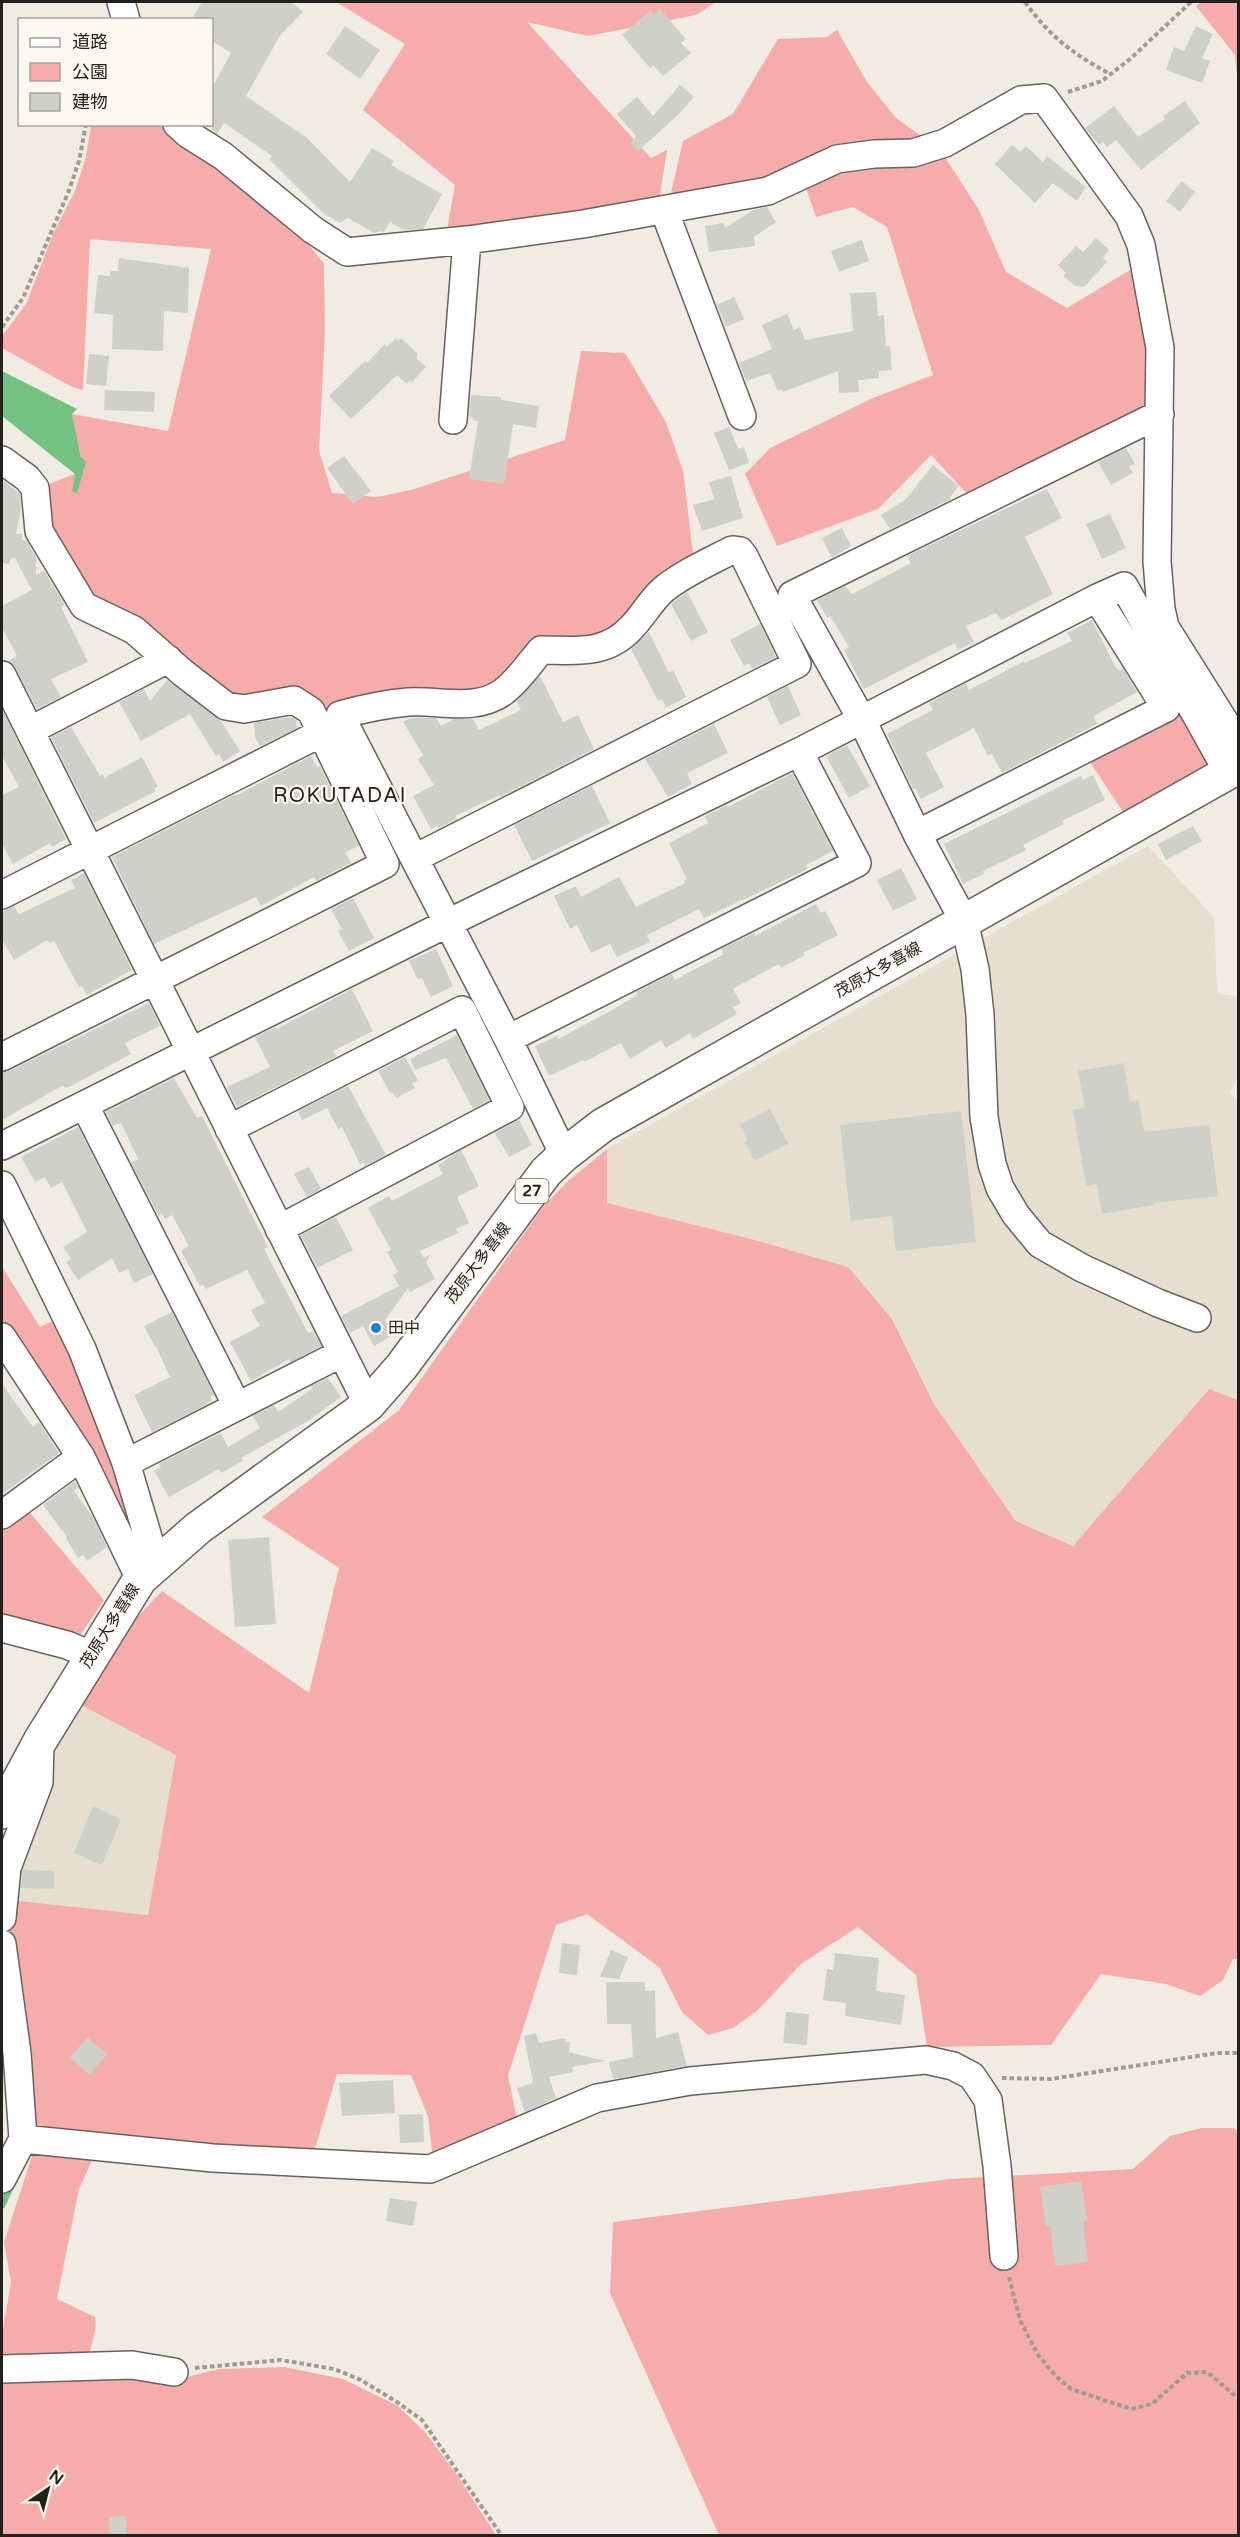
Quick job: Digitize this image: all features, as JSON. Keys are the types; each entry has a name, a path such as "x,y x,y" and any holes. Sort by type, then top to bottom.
{"main road":[{"name":"茂原大多喜線","path":"2,1812 91,1655 148,1571 198,1528 368,1405 402,1366 546,1172 564,1155 603,1125 964,921 1235,760"}],"street":[{"path":"121,2 125,18"},
{"path":"179,126 223,156 313,230 347,252 583,225 768,191 837,159 874,154 913,153 945,143 1022,100 1044,98 1129,216 1141,244 1160,348 1157,561 1161,609 1165,627 1235,760"},
{"path":"664,210 742,416"},
{"path":"453,420 467,240"},
{"path":"1160,414 792,595 862,720 916,834 964,921 975,969 980,1014 984,1117 992,1164 1000,1188 1016,1215 1040,1244 1093,1273 1158,1304 1197,1318"},
{"path":"2,460 27,478 35,488 39,531 84,606 134,630 183,673 226,706 244,709 294,700 311,711 385,864 2,1057"},
{"path":"415,858 797,663 740,551 732,550 680,577 662,591 630,630 604,646 589,652 541,650 503,692 488,700 442,704 410,702 366,708 340,716 508,1039 564,1155"},
{"path":"2,1146 448,923 799,752 1124,586 1235,760"},
{"path":"916,834 1166,708 1097,598"},
{"path":"31,730 168,659"},
{"path":"2,675 368,1405"},
{"path":"2,896 323,732"},
{"path":"508,1039 857,863 799,752"},
{"path":"229,1129 462,1010 510,1107 279,1229"},
{"path":"85,1106 237,1406"},
{"path":"2,1185 82,1349 126,1463 148,1571"},
{"path":"2,1337 81,1457 148,1571"},
{"path":"126,1463 342,1353"},
{"path":"2,1515 81,1457"},
{"path":"2,1628 67,1645 91,1655"},
{"path":"2,1918 7,1868 39,1782 40,1742"},
{"path":"2,1944 17,2053 22,2139 2,2179"},
{"path":"22,2139 213,2158 430,2169 597,2098 640,2088 690,2080 926,2060 952,2066 972,2076 988,2100 997,2166 1004,2256"},
{"path":"2,2368 132,2365 174,2372"}],"path":[{"path":"1025,2 1043,27 1056,39 1082,58 1110,74"},
{"path":"1044,98 1102,81 1130,59 1191,2"},
{"path":"2,327 23,298 68,193 79,161 86,126"},
{"path":"972,2076 1052,2079 1217,2053 1239,2053"},
{"path":"1004,2256 1020,2320 1038,2355 1071,2389 1131,2409 1152,2404 1187,2373 1207,2372 1239,2398"},
{"path":"174,2372 223,2364 281,2360 334,2369 361,2380 397,2402 422,2421 502,2535"}],"shaded area":[{"path":"2,371 77,409 72,414 81,457 86,462 77,493 72,491 75,474 2,416"},
{"path":"1148,846 1214,917 1217,993 1238,997 1238,1077 1230,1093 1238,1101 1238,1400 1208,1389 1074,1546 1017,1521 934,1404 892,1319 848,1267 759,1241 606,1203 607,1149"},
{"path":"81,1705 176,1755 148,1915 11,1900 52,1755"}],"green space":[{"path":"336,2 716,2 696,15 588,36 527,22 651,158 667,150 660,195 655,203 446,236 455,185 363,110 405,44"},
{"path":"1201,2 1238,2 1238,86 1235,55 1196,6"},
{"path":"837,30 867,82 896,118 928,141 763,185 680,199 671,193 683,141 733,114 778,39 827,37"},
{"path":"91,126 168,126 291,222 324,264 325,331 319,451 332,493 377,497 411,490 565,440 581,351 625,353 666,422 683,471 693,553 699,561 618,634 561,643 502,686 431,697 327,708 313,705 243,704 88,601 45,528 41,487 75,474 72,491 81,457 72,414 168,431 211,249 90,239 83,390 72,387 2,348 2,336 26,304 54,232 75,191 86,157"},
{"path":"945,157 979,210 1006,272 1067,308 1135,267 1154,395 1142,413 971,498 931,455 878,509 777,546 745,474 770,448 873,398 933,375 887,227 853,207 816,217 804,182 835,169"},
{"path":"1179,709 1210,756 1206,775 1127,818 1086,756"},
{"path":"607,1149 607,1203 759,1241 848,1267 892,1319 934,1404 1016,1521 1073,1546 1209,1389 1238,1400 1238,1959 1233,1959 1223,1980 1200,1996 1166,1984 1101,1974 1051,2045 927,2047 916,1975 858,1927 802,1963 758,2010 733,2028 708,2035 682,2012 659,1967 587,1914 556,1925 508,2076 518,2124 433,2160 428,2116 411,2075 337,2074 313,2155 43,2134 28,2121 7,1923 11,1900 148,1915 176,1755 81,1705 126,1629 162,1591 309,1693 339,1568 262,1517 399,1410 543,1207 567,1182"},
{"path":"2,1267 40,1327 59,1318 78,1355 140,1552 75,1427 2,1321"},
{"path":"25,1507 104,1600 75,1643 2,1624 2,1523"},
{"path":"1202,2128 1233,2128 1238,2131 1238,2535 719,2535 610,2293 613,2222 950,2179 1133,2169 1170,2136"},
{"path":"96,2152 79,2189 57,2299 95,2317 89,2361 2,2365 2,2334 11,2282 4,2242 33,2153"},
{"path":"284,2367 343,2379 398,2406 425,2432 455,2472 496,2535 2,2535 2,2374 183,2378 219,2369"}],"building":[{"path":"202,2 292,2 303,12 281,34 246,96 307,138 350,182 372,148 394,161 391,165 442,194 423,229 404,230 390,222 384,232 374,233 348,218 340,223 324,214 269,159 272,156 224,123 217,134 212,130 213,86 231,53 213,42 213,18 192,18"},
{"path":"660,9 686,39 681,43 691,53 663,76 653,65 650,68 622,35 651,10 654,14"},
{"path":"345,26 380,50 360,79 326,54"},
{"path":"1196,26 1213,34 1202,58 1210,61 1202,83 1166,70 1174,47 1184,51"},
{"path":"680,85 694,97 638,151 630,144 636,136 617,114 637,97 653,116"},
{"path":"1185,101 1200,123 1141,170 1116,140 1107,147 1103,142 1099,145 1085,128 1114,106 1138,137 1165,119 1163,116"},
{"path":"1012,145 1020,152 1026,146 1043,162 1047,156 1086,187 1077,201 1053,183 1035,203 995,164"},
{"path":"1182,181 1195,192 1180,212 1166,201"},
{"path":"767,207 776,222 754,237 755,246 709,252 705,226 724,223 725,228 753,210"},
{"path":"1096,238 1109,250 1103,258 1107,262 1084,287 1075,286 1063,276 1066,273 1058,265 1076,246 1083,252"},
{"path":"862,240 869,261 839,272 831,251"},
{"path":"119,258 189,268 188,313 164,311 163,351 112,349 113,315 94,313 98,275 110,276 110,271 118,271"},
{"path":"876,292 878,316 884,315 886,346 890,346 892,370 879,371 879,378 858,380 859,392 839,393 838,371 783,392 782,389 778,391 770,373 746,381 739,363 772,349 762,325 787,314 794,330 800,327 805,340 853,331 850,293"},
{"path":"734,297 744,319 726,327 717,305"},
{"path":"396,338 398,341 401,338 418,354 416,358 426,367 412,382 410,380 407,384 397,375 351,419 329,396 365,361 367,363 385,344 387,347"},
{"path":"89,354 109,356 106,386 86,384"},
{"path":"105,390 155,392 154,412 104,410"},
{"path":"471,395 501,397 501,400 539,406 536,428 513,424 504,484 469,479 478,421 469,416"},
{"path":"729,427 738,449 744,447 749,463 729,470 714,433"},
{"path":"1126,448 1135,464 1129,466 1133,473 1111,485 1098,462"},
{"path":"344,456 371,491 353,504 327,468"},
{"path":"933,465 959,486 950,497 951,499 890,529 881,515 906,499"},
{"path":"731,476 743,518 702,531 693,505 714,499 709,482"},
{"path":"2,479 20,494 21,509 16,534 22,534 22,540 26,540 36,557 36,575 44,571 65,605 61,607 88,662 51,679 61,697 37,709 16,668 8,661 17,656 2,627 2,606 32,590 15,558 11,558 9,564 2,563"},
{"path":"1047,489 1062,518 1025,537 1053,594 1002,620 996,613 966,626 974,642 958,650 955,643 864,689 844,650 849,647 830,616 827,618 817,600 845,586 852,594 911,563 907,556"},
{"path":"1110,514 1126,548 1102,559 1086,524"},
{"path":"842,528 851,546 832,558 822,538"},
{"path":"687,592 708,632 691,641 671,604"},
{"path":"1092,620 1115,666 1119,671 1123,669 1137,692 1094,716 1097,724 1002,773 992,754 988,756 974,728 926,753 944,787 921,799 915,788 913,789 887,734 933,710 929,703 966,683 969,690 1024,661 1025,663 1072,641 1067,633"},
{"path":"760,624 776,657 752,669 749,663 744,666 730,640"},
{"path":"649,632 669,673 673,670 686,697 666,708 662,699 658,701 631,649"},
{"path":"540,676 563,722 578,715 594,749 500,797 500,795 455,816 457,819 431,829 413,796 434,785 418,759 423,755 403,722 410,718 436,718 441,726 454,719 473,719 479,730 521,710 517,701"},
{"path":"167,680 221,721 240,751 223,762 219,754 216,756 190,714 141,741 119,702 144,689 150,701"},
{"path":"788,686 801,715 780,725 767,697"},
{"path":"2,709 66,839 52,847 50,843 13,864 2,843 2,795 19,787 2,756"},
{"path":"291,717 296,720 297,728 260,746 255,737 254,723"},
{"path":"714,724 728,753 687,773 692,784 668,797 645,759"},
{"path":"71,727 100,776 103,774 104,778 142,757 158,787 154,788 156,791 94,823 51,737"},
{"path":"847,745 870,786 849,798 826,756"},
{"path":"311,756 317,767 320,766 359,846 345,852 351,863 316,881 314,877 261,906 256,897 154,944 112,857"},
{"path":"792,773 833,851 806,865 808,869 704,918 699,909 647,935 650,942 617,957 610,944 591,953 577,925 570,929 554,896 576,886 581,897 619,877 636,907 685,883 684,880 687,879 669,843 708,823 705,816 727,805 728,807"},
{"path":"1093,775 1105,800 1062,821 1064,824 1023,845 1026,850 983,871 984,874 963,884 944,844 1081,776 1083,780"},
{"path":"592,786 610,823 532,861 514,825"},
{"path":"1193,826 1202,841 1166,860 1158,844"},
{"path":"901,868 917,899 893,911 877,880"},
{"path":"84,873 132,970 87,995 82,986 79,987 54,941 49,943 47,940 14,960 2,939 2,912 14,906 19,914 75,888 71,880"},
{"path":"353,898 374,938 349,951 338,931 342,929 331,909"},
{"path":"816,904 821,913 825,911 838,935 803,953 805,955 781,968 779,964 733,989 741,1003 733,1007 737,1014 693,1039 690,1033 666,1048 661,1040 630,1059 621,1043 584,1062 583,1060 549,1076 535,1046 557,1036 558,1039 637,995 636,992 672,974 675,980 724,954 721,949 754,933 755,936"},
{"path":"436,949 453,986 431,997 422,978 418,980 409,961"},
{"path":"352,989 373,1031 333,1051 337,1056 237,1107 227,1087 270,1067 255,1037 276,1027 277,1029"},
{"path":"149,1003 160,1026 125,1043 131,1054 67,1088 62,1086 2,1120 2,1073"},
{"path":"457,1035 489,1100 473,1109 446,1058 415,1070 410,1059"},
{"path":"405,1057 418,1081 412,1083 415,1088 396,1098 392,1092 390,1093 378,1071"},
{"path":"1124,1063 1130,1102 1138,1100 1144,1132 1209,1125 1218,1196 1153,1203 1153,1205 1102,1214 1097,1184 1086,1186 1073,1110 1085,1108 1078,1071"},
{"path":"174,1078 197,1118 202,1116 268,1247 264,1249 308,1333 313,1331 321,1346 291,1362 289,1359 251,1381 230,1342 260,1326 251,1310 265,1303 247,1270 206,1289 203,1284 200,1286 181,1251 189,1246 172,1215 165,1219 162,1214 159,1216 131,1163 138,1159 121,1123 113,1126 106,1112"},
{"path":"348,1086 386,1155 365,1166 363,1162 360,1164 342,1127 338,1129 327,1108 302,1120 298,1111"},
{"path":"770,1109 788,1144 754,1161 745,1142 748,1140 740,1124"},
{"path":"961,1111 976,1242 896,1251 892,1216 851,1221 840,1125"},
{"path":"519,1120 532,1145 509,1157 495,1133"},
{"path":"78,1127 153,1274 134,1283 128,1269 119,1273 112,1258 78,1280 66,1262 71,1259 63,1247 87,1232 62,1182 51,1188 45,1177 35,1182 21,1157"},
{"path":"461,1150 479,1186 457,1197 469,1223 456,1229 458,1233 420,1251 424,1258 431,1254 426,1262 435,1279 410,1292 408,1288 385,1320 393,1335 374,1346 363,1326 350,1333 341,1316 399,1286 393,1275 398,1272 387,1252 391,1250 368,1208 389,1196 392,1201 443,1174 438,1165"},
{"path":"309,1167 321,1189 307,1197 294,1174"},
{"path":"336,1217 353,1250 317,1268 301,1235"},
{"path":"172,1312 214,1395 210,1397 212,1400 206,1405 152,1432 134,1395 170,1377 144,1326"},
{"path":"328,1378 341,1397 308,1421 241,1458 243,1461 221,1473 219,1469 169,1497 154,1471 161,1467 159,1464 221,1433 228,1447 260,1428 253,1416 274,1405 278,1412 313,1388 311,1386"},
{"path":"2,1384 33,1427 39,1422 59,1453 2,1494"},
{"path":"75,1481 78,1488 74,1491 92,1516 107,1547 87,1561 83,1555 78,1558 67,1537 43,1505"},
{"path":"269,1537 276,1624 235,1627 228,1540"},
{"path":"93,1806 121,1819 102,1865 74,1853"},
{"path":"23,1870 54,1871 54,1889 21,1888"},
{"path":"562,1943 580,1945 577,1975 559,1973"},
{"path":"611,1950 628,1957 619,1979 600,1977"},
{"path":"835,1953 879,1958 876,1991 905,1995 901,2025 845,2016 846,2003 823,2000 827,1969 833,1970"},
{"path":"606,1982 645,1982 645,1991 655,1990 656,2038 678,2032 687,2066 613,2079 609,2062 633,2057 631,2024 607,2024"},
{"path":"786,2012 809,2014 807,2045 783,2043"},
{"path":"536,2033 539,2043 565,2038 566,2042 570,2041 569,2052 605,2061 572,2067 573,2072 549,2077 556,2098 525,2112 517,2088 533,2083 524,2036"},
{"path":"87,2037 107,2054 90,2075 70,2058"},
{"path":"393,2080 395,2113 342,2116 339,2083"},
{"path":"423,2114 424,2142 400,2143 399,2115"},
{"path":"1081,2181 1087,2221 1083,2221 1088,2262 1055,2266 1050,2226 1046,2226 1040,2187"},
{"path":"390,2198 417,2202 413,2226 386,2221"},
{"path":"126,2516 127,2535 110,2535 109,2517"}],"waterway":[{"path":"2,2205 12,2183"}],"place":[{"name":"田中","path":"376,1328"}],"district":[{"name":"ROKUTADAI","path":"340,796"}]}
